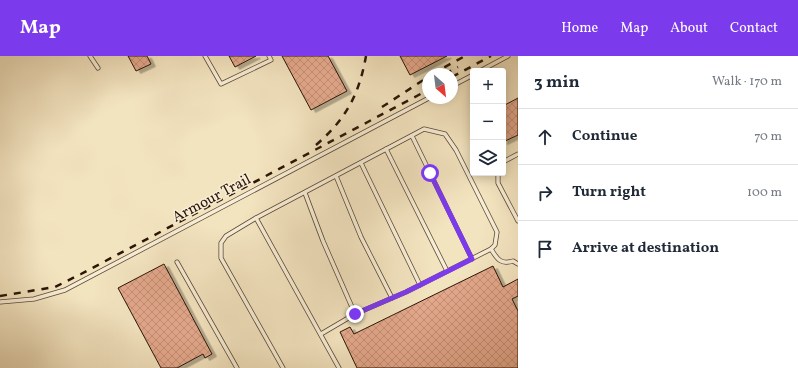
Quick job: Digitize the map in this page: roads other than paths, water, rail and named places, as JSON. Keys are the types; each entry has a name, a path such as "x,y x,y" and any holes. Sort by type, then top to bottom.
{"lane":[{"path":"90,56 98,68"},
{"path":"205,56 221,84 271,60 269,56"},
{"path":"486,68 508,56"},
{"path":"458,83 470,76"},
{"name":"Armour Trail","path":"0,302 34,299 65,290 422,102"},
{"path":"283,368 222,258 221,243 226,236 256,218 424,129 445,134 456,150 497,232 495,245 491,249 420,285 355,314 321,334"},
{"path":"412,136 472,259"},
{"path":"386,150 447,271"},
{"path":"506,160 518,154"},
{"path":"361,163 420,285"},
{"path":"336,176 361,237 392,298"},
{"path":"498,176 498,183 518,221"},
{"path":"305,193 323,241 355,314"},
{"path":"256,218 339,368"},
{"path":"491,249 497,259 502,262 506,263 513,260 518,264"},
{"path":"177,262 237,368"}],"railway":[{"path":"316,145 335,126 350,105 359,83 366,56"},
{"path":"443,68 465,56"},
{"path":"458,74 491,56"},
{"path":"382,107 422,81"},
{"path":"0,296 55,287 422,93"}]}
